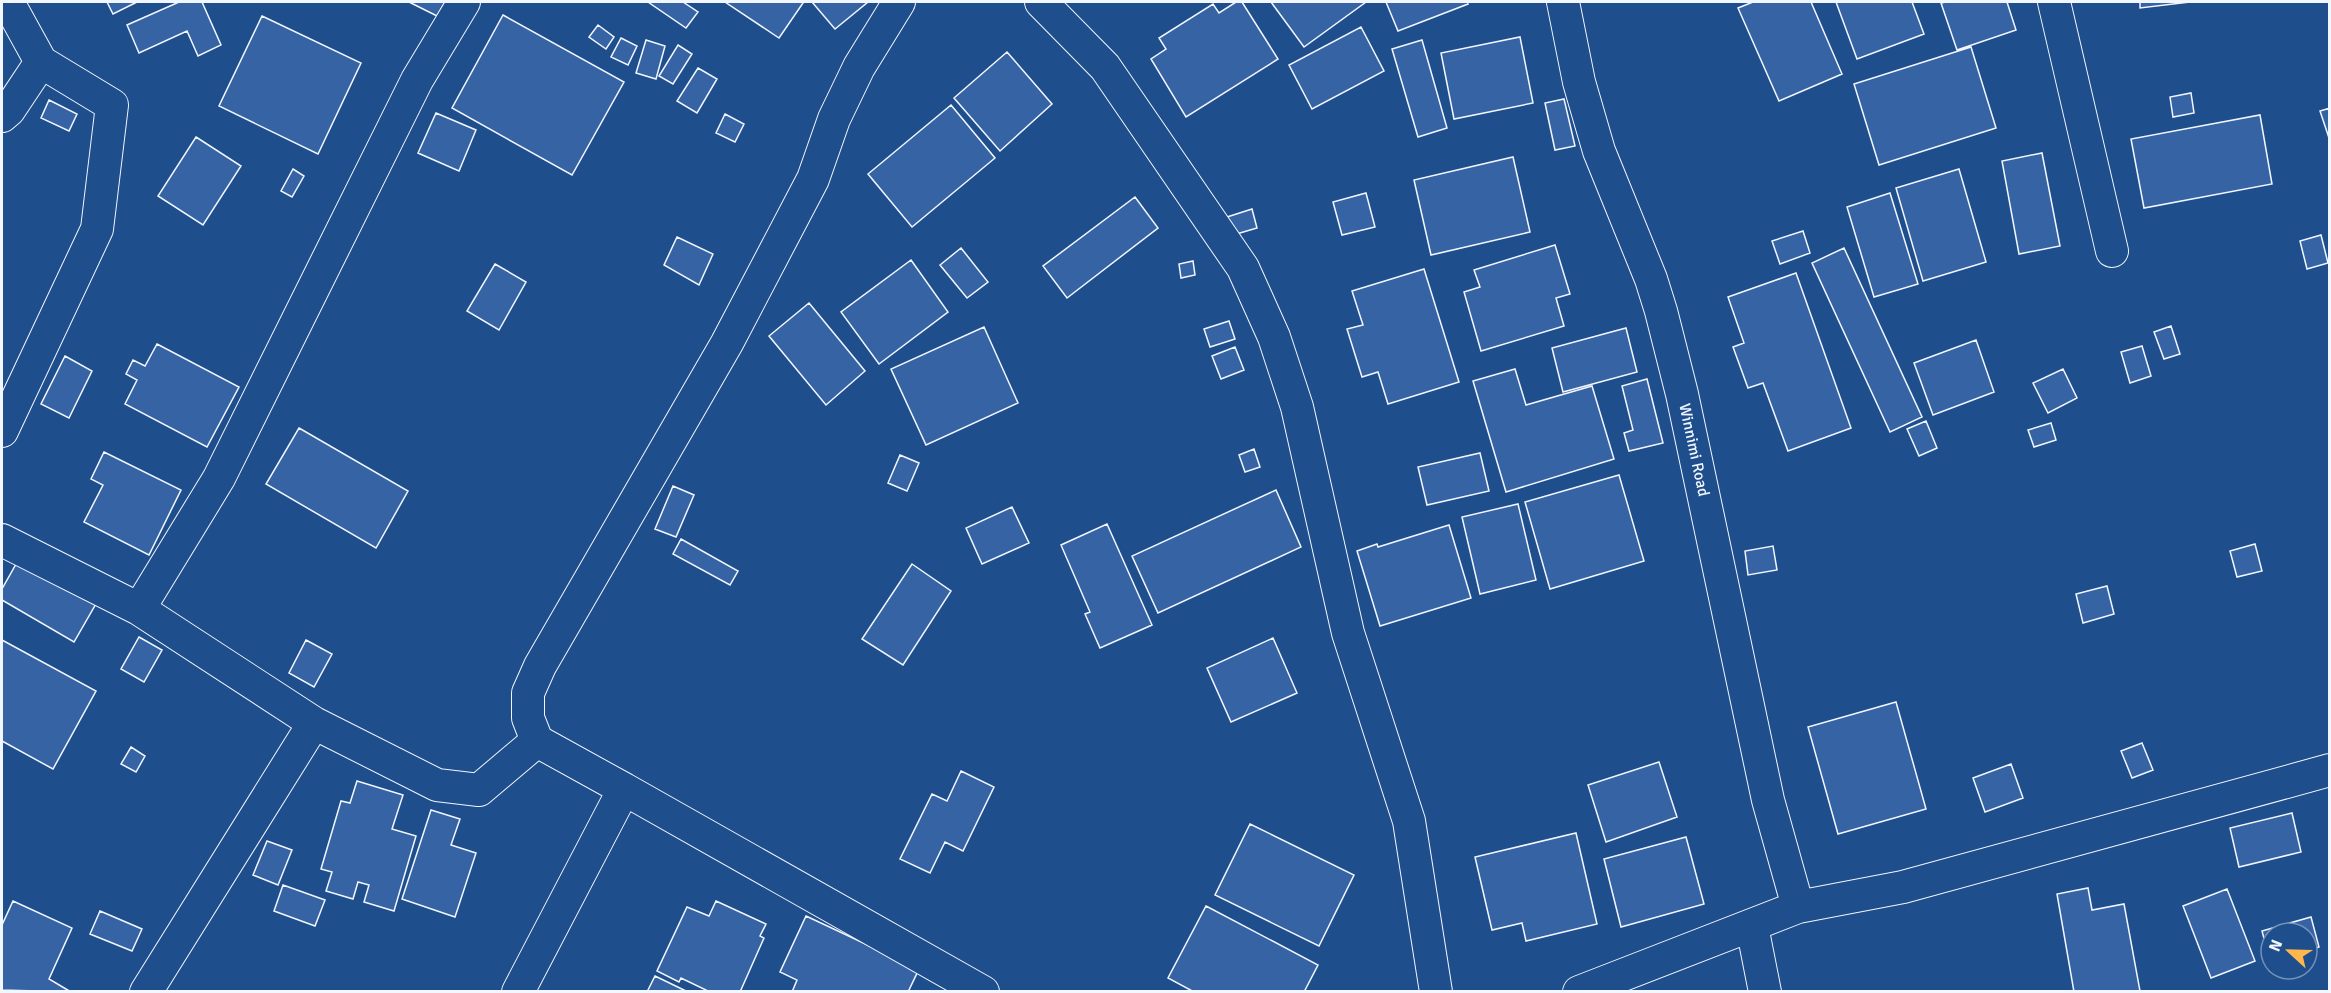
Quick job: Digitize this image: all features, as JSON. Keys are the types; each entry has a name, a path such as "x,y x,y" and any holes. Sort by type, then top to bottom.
{"street":[{"path":"2,431 97,229 112,105 41,62 8,2"},
{"path":"139,609 219,478 417,80 464,2"},
{"path":"899,2 858,67 834,120 813,179 727,343 540,666 528,693 528,718 537,741 983,992"},
{"path":"1041,2 1105,67 1243,268 1274,338 1297,407 1348,633 1409,822 1436,992"},
{"name":"Winnimi Road","path":"1563,2 1579,82 1599,151 1651,279 1664,322 1682,394 1768,800 1798,907"},
{"path":"2054,2 2112,251"},
{"path":"2,116 9,110 41,62"},
{"path":"2,540 139,609 314,723 437,785 479,790 537,741"},
{"path":"146,992 314,723"},
{"path":"1579,992 1798,907 1903,887 2330,770"},
{"path":"518,992 624,789"},
{"path":"1752,926 1765,992"}],"building":[{"path":"107,2 137,2 113,14"},
{"path":"179,2 202,2 221,45 198,56 187,31 139,53 127,25"},
{"path":"409,2 445,2 437,16"},
{"path":"648,2 683,2 698,12 686,28"},
{"path":"725,2 801,2 803,3 779,38"},
{"path":"812,2 868,2 835,29"},
{"path":"1236,2 1242,2 1278,59 1186,117 1151,59 1166,49 1159,38 1213,4 1219,13"},
{"path":"1271,2 1366,2 1304,47"},
{"path":"1386,2 1467,2 1468,4 1398,31"},
{"path":"1753,2 1811,2 1842,74 1779,101 1738,8"},
{"path":"1836,2 1912,2 1924,34 1857,59"},
{"path":"2007,2 2016,30 1957,50 1941,3"},
{"path":"2140,2 2190,2 2140,8"},
{"path":"503,15 624,82 572,175 452,108"},
{"path":"262,16 361,63 318,154 219,106"},
{"path":"598,25 614,37 606,49 589,37"},
{"path":"1361,27 1384,71 1312,109 1289,65"},
{"path":"1520,37 1533,103 1454,119 1441,53"},
{"path":"621,38 637,46 628,65 611,57"},
{"path":"646,40 665,46 656,79 636,73"},
{"path":"1422,40 1447,128 1418,137 1392,49"},
{"path":"678,45 692,54 673,84 659,76"},
{"path":"1971,47 1996,128 1879,165 1854,84"},
{"path":"1007,52 1052,104 1000,151 954,98"},
{"path":"698,68 717,79 697,113 677,101"},
{"path":"2191,93 2194,113 2173,117 2170,97"},
{"path":"1564,99 1575,146 1555,150 1545,103"},
{"path":"49,100 77,114 69,131 41,118"},
{"path":"951,105 995,158 912,227 868,174"},
{"path":"2330,108 2330,141 2320,111"},
{"path":"436,113 476,130 459,171 418,153"},
{"path":"725,114 744,124 735,142 716,133"},
{"path":"2260,115 2272,184 2144,208 2131,139"},
{"path":"196,137 241,166 203,225 158,196"},
{"path":"2042,153 2060,246 2019,254 2002,161"},
{"path":"1513,157 1530,232 1431,255 1414,180"},
{"path":"293,169 304,176 292,197 281,191"},
{"path":"1959,169 1986,262 1923,281 1896,188"},
{"path":"1366,193 1375,227 1342,235 1333,202"},
{"path":"1890,193 1918,284 1874,297 1847,207"},
{"path":"1135,197 1158,228 1067,298 1043,266"},
{"path":"1252,209 1257,228 1233,235 1227,217"},
{"path":"1803,231 1810,253 1780,264 1772,241"},
{"path":"2321,235 2328,263 2307,269 2300,241"},
{"path":"677,237 713,254 699,285 664,265"},
{"path":"1555,245 1570,294 1556,298 1564,326 1481,351 1464,292 1480,287 1474,270"},
{"path":"961,248 988,282 967,298 940,265"},
{"path":"1844,248 1922,417 1890,432 1812,263"},
{"path":"911,260 948,312 879,364 841,312"},
{"path":"1193,261 1195,275 1181,278 1179,264"},
{"path":"495,264 526,282 499,330 467,311"},
{"path":"1424,269 1459,382 1388,404 1378,372 1362,377 1347,329 1363,325 1352,291"},
{"path":"1796,273 1851,428 1788,451 1763,383 1748,388 1733,347 1744,343 1728,297"},
{"path":"809,303 865,371 826,405 769,336"},
{"path":"1229,321 1235,339 1210,347 1204,329"},
{"path":"2171,326 2180,354 2164,359 2154,332"},
{"path":"984,327 1018,403 926,445 891,369"},
{"path":"1626,328 1637,372 1563,392 1552,348"},
{"path":"1976,340 1994,392 1933,415 1914,363"},
{"path":"157,344 239,387 207,447 125,404 137,380 126,374 133,360 145,366"},
{"path":"2142,346 2151,376 2130,383 2121,352"},
{"path":"1235,347 1244,370 1221,379 1212,356"},
{"path":"65,356 92,371 69,418 41,404"},
{"path":"1515,369 1526,405 1592,386 1614,459 1506,492 1473,381"},
{"path":"2063,369 2077,398 2048,413 2033,383"},
{"path":"1647,379 1663,443 1629,451 1624,433 1633,430 1622,386"},
{"path":"1926,421 1937,448 1919,456 1907,429"},
{"path":"2051,423 2056,440 2034,447 2028,430"},
{"path":"299,428 408,491 376,548 266,484"},
{"path":"1254,449 1260,467 1245,472 1239,455"},
{"path":"104,452 181,490 149,555 84,522 103,485 91,479"},
{"path":"1480,453 1489,491 1427,505 1418,467"},
{"path":"900,455 919,463 907,491 888,483"},
{"path":"1619,475 1644,561 1550,589 1525,502"},
{"path":"673,486 694,495 676,537 655,529"},
{"path":"1276,490 1301,547 1158,613 1132,556"},
{"path":"1518,504 1536,580 1480,594 1462,517"},
{"path":"1012,507 1029,543 982,564 966,528"},
{"path":"1107,524 1152,625 1100,648 1085,614 1090,612 1061,545"},
{"path":"1449,525 1471,598 1380,626 1357,551 1377,544 1378,547"},
{"path":"681,539 738,571 730,585 673,554"},
{"path":"2255,544 2262,571 2237,577 2230,551"},
{"path":"1773,546 1777,570 1748,575 1745,551"},
{"path":"20,557 97,602 74,642 2,600 2,589"},
{"path":"912,564 951,591 903,665 862,639"},
{"path":"2107,586 2114,614 2083,623 2076,594"},
{"path":"139,637 162,650 144,682 121,669"},
{"path":"1273,638 1297,693 1231,722 1207,668"},
{"path":"2,640 96,691 53,769 2,741"},
{"path":"306,640 332,654 314,687 289,673"},
{"path":"1896,702 1926,809 1838,834 1808,727"},
{"path":"2142,743 2153,770 2132,778 2121,751"},
{"path":"131,747 145,756 136,772 121,764"},
{"path":"1659,762 1677,817 1606,842 1588,785"},
{"path":"2011,764 2023,798 1985,812 1973,778"},
{"path":"961,771 994,787 963,851 945,842 930,873 900,859 932,794 947,801"},
{"path":"357,781 403,795 392,829 416,836 394,911 364,902 369,885 358,882 353,899 326,891 332,872 321,869 341,801 350,803"},
{"path":"431,810 460,819 451,845 476,853 455,917 402,899"},
{"path":"2292,813 2301,852 2239,867 2230,828"},
{"path":"1250,824 1354,875 1319,946 1215,895"},
{"path":"1576,833 1597,924 1526,941 1522,923 1492,930 1475,857"},
{"path":"1686,837 1704,904 1621,927 1604,859"},
{"path":"267,841 292,850 278,885 253,875"},
{"path":"283,885 325,900 315,926 274,911"},
{"path":"2088,888 2092,910 2124,904 2140,991 2074,992 2057,894"},
{"path":"2227,889 2255,961 2211,978 2183,906"},
{"path":"13,901 72,928 49,979 71,992 2,990 2,925"},
{"path":"716,901 766,924 760,936 764,938 740,992 710,992 681,978 679,982 657,971 687,907 709,916"},
{"path":"1206,906 1318,965 1304,992 1194,992 1168,978"},
{"path":"100,911 142,929 132,951 90,934"},
{"path":"806,916 919,969 908,992 792,992 797,980 780,972"},
{"path":"2311,917 2312,921 2297,921"},
{"path":"655,976 688,992 647,992"}]}
